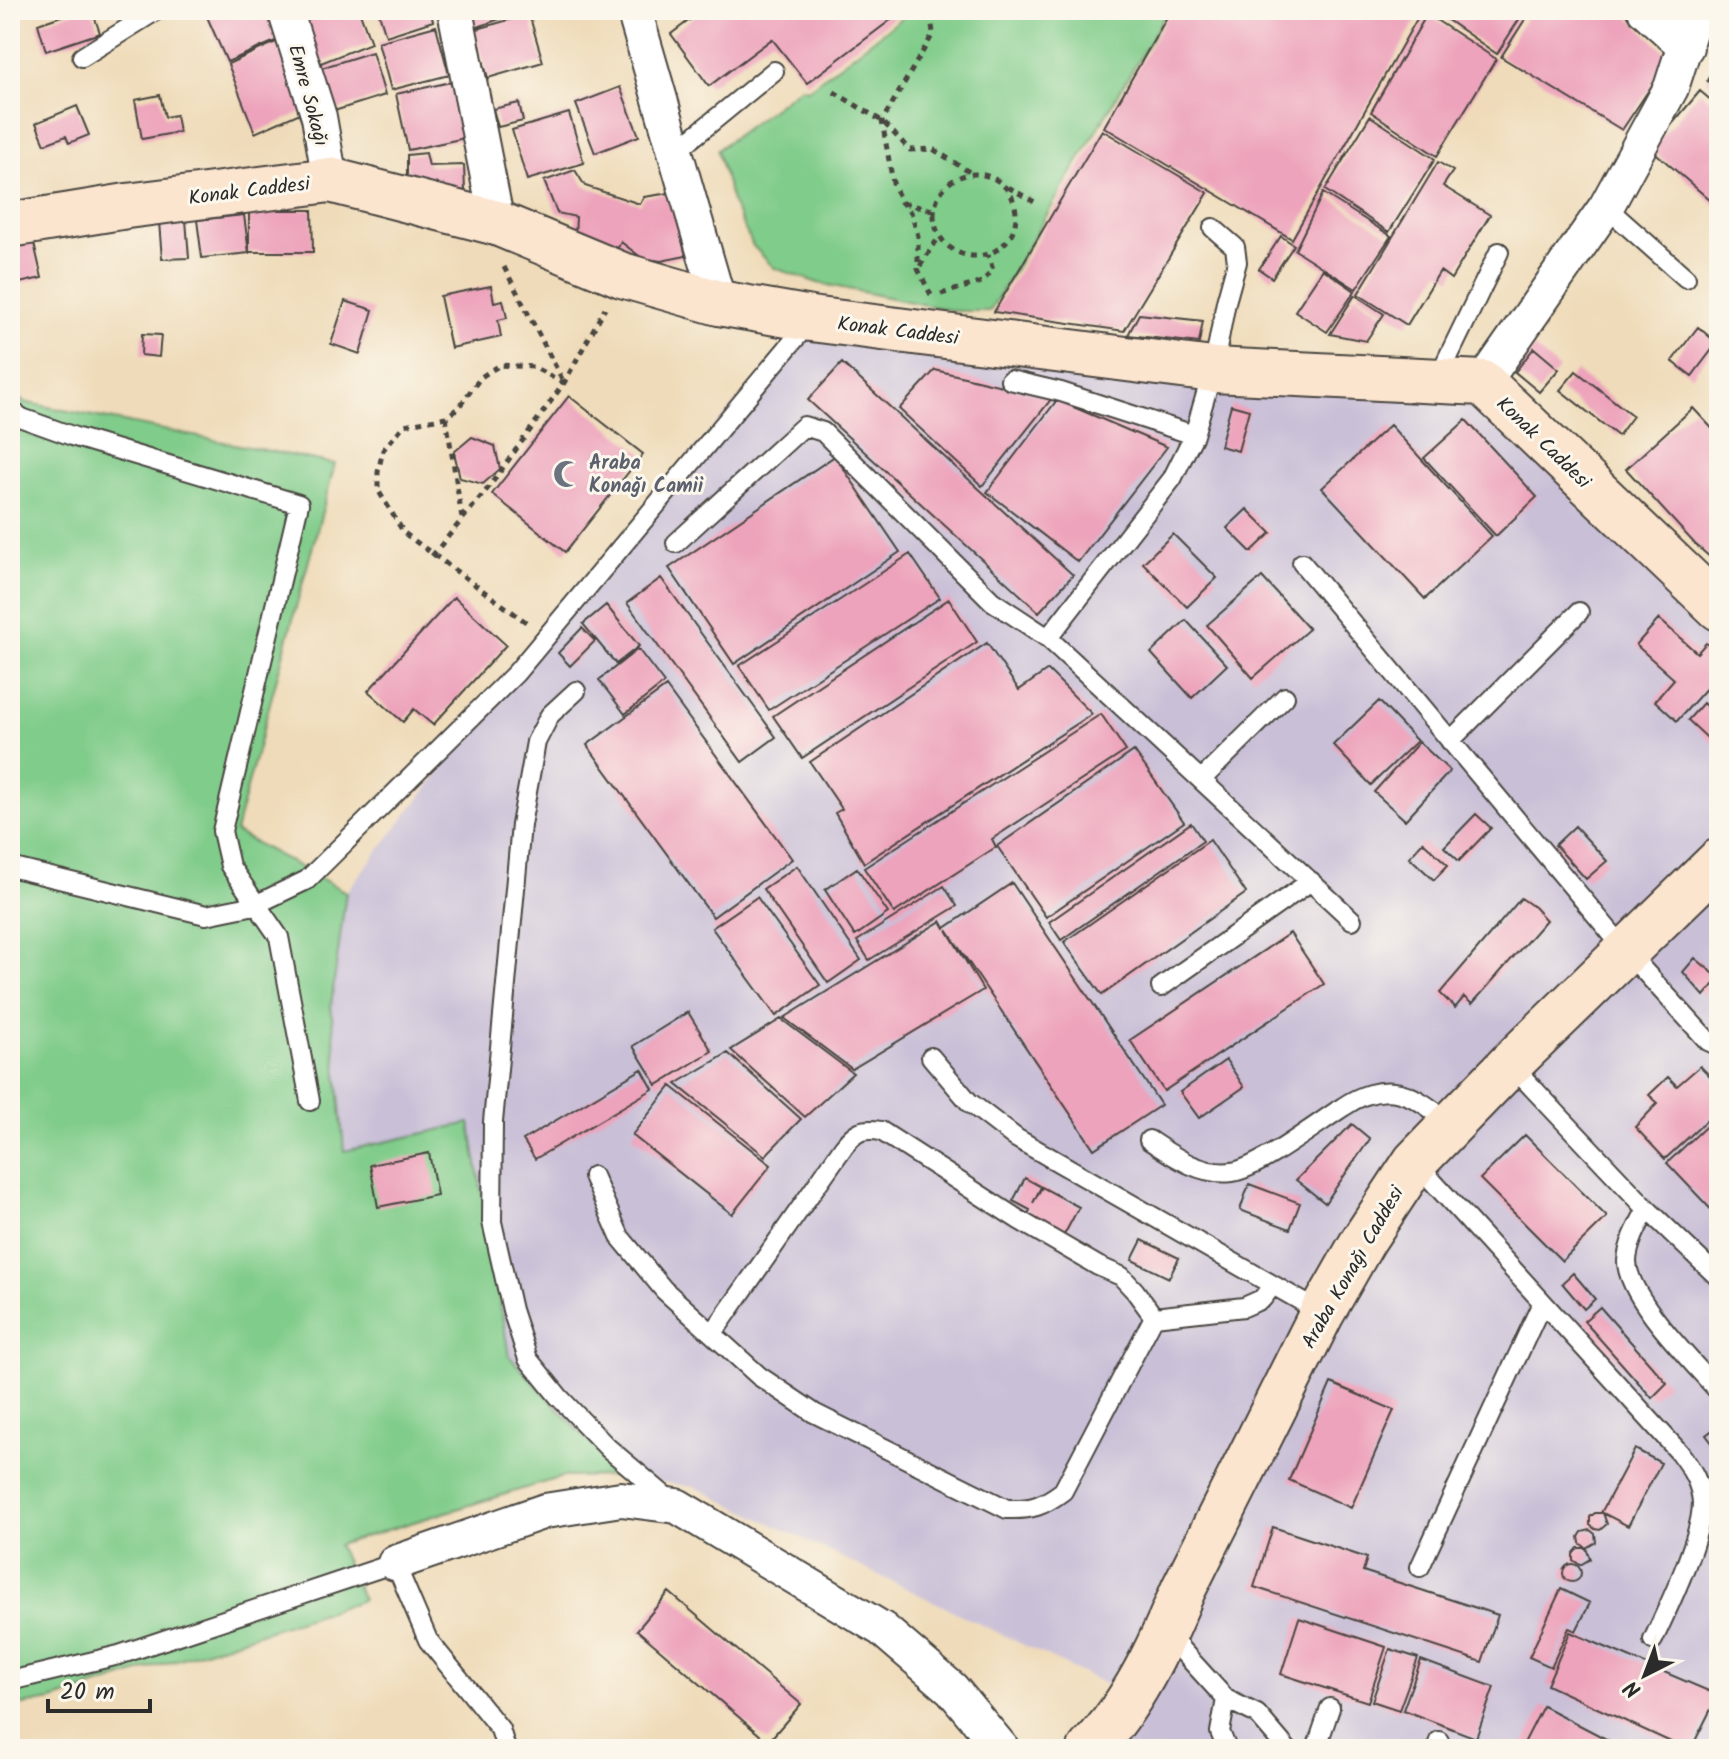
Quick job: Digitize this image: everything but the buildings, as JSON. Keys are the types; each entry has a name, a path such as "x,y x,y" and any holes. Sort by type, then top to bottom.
{"street":[{"name":"Emre Sokağı","path":"285,10 319,117 330,180"},
{"path":"455,10 497,223"},
{"path":"634,10 719,303"},
{"path":"1645,10 1686,47"},
{"path":"1483,383 1606,207 1671,88 1696,10"},
{"name":"Konak Caddesi","path":"10,225 127,206 330,180 497,223 622,275 719,303 811,319 1213,370 1483,383 1719,608"},
{"name":"Araba Konağı Caddesi","path":"1090,1749 1131,1697 1322,1313 1363,1241 1415,1162 1510,1064 1719,861"},
{"path":"395,1563 545,1511 621,1499 677,1506 882,1629 952,1689 1002,1749"}],"lane":[{"path":"82,57 157,10"},
{"path":"675,152 774,71"},
{"path":"1606,207 1686,278"},
{"path":"1048,638 1172,479 1194,435 1213,370 1237,262 1235,247 1213,228"},
{"path":"1437,381 1499,252"},
{"path":"10,867 206,915 255,905 307,880 516,673 811,319"},
{"path":"1010,380 1061,392 1194,435"},
{"path":"10,410 22,418 75,437 299,504 222,831 230,866 279,937 310,1101"},
{"path":"676,543 804,426 823,432 992,601 1048,638 1352,920"},
{"path":"1302,563 1626,951 1708,1041 1719,1046"},
{"path":"1450,741 1579,612"},
{"path":"576,691 550,715 536,742 521,825 493,1122 492,1222 512,1310 528,1359 608,1448 677,1506"},
{"path":"1201,780 1285,697"},
{"path":"1161,987 1311,881"},
{"path":"931,1057 969,1102 1016,1138 1322,1313"},
{"path":"1510,1064 1647,1209 1719,1278"},
{"path":"1149,1140 1180,1161 1217,1172 1235,1172 1269,1155 1358,1097 1396,1091 1413,1097 1452,1125"},
{"path":"713,1333 844,1146 855,1132 867,1129 881,1131 1019,1220 1121,1276 1154,1317"},
{"path":"1415,1162 1679,1452 1696,1475 1702,1505 1695,1536 1676,1593 1653,1640"},
{"path":"593,1176 620,1237 664,1290 759,1376 814,1413 1007,1509 1028,1510 1063,1491 1154,1317"},
{"path":"1647,1209 1634,1235 1627,1260 1632,1284 1649,1311 1719,1392"},
{"path":"1154,1317 1244,1307 1262,1299 1273,1285"},
{"path":"1420,1567 1542,1303"},
{"path":"10,1681 119,1655 395,1563 428,1640 500,1729 506,1749"},
{"path":"1165,1632 1226,1699 1257,1714 1287,1749"},
{"path":"1226,1699 1220,1732 1227,1749"},
{"path":"1316,1749 1330,1708"}],"path":[{"path":"935,10 931,16 933,34 882,121 893,183 901,202 911,212 918,236 918,269 932,297 982,282 993,270 988,255"},
{"path":"834,92 882,121 910,150 933,149 972,174"},
{"path":"999,182 1014,202 1014,228 999,249 975,257 961,255 949,248 939,237 933,210 946,185 958,177 972,174 986,176 999,182 1038,204"},
{"path":"901,202 933,210"},
{"path":"497,223 501,261 564,383"},
{"path":"918,269 939,237"},
{"path":"432,556 489,487 564,383 605,308 607,268"},
{"path":"547,637 404,533 378,490 378,472 383,450 404,425 446,417 458,408 481,377 500,365 533,367 564,383"},
{"path":"446,417 462,518"}],"shaded area":[{"path":"811,319 1483,383 1719,608 1719,1749 1118,1749 1130,1696 695,1487 621,1476 509,1356 470,1123 344,1151 331,1005 346,892 681,464"}],"green space":[{"path":"912,10 1168,10 990,311 955,311 818,283 774,268 753,246 733,205 717,150 801,87 808,89"},
{"path":"10,388 23,402 335,464 235,832 346,892 331,1005 344,1151 470,1123 509,1356 621,1476 562,1477 338,1545 363,1600 52,1700 10,1707"}],"place":[{"name":"Araba Konağı Camii","path":"567,474"}]}
